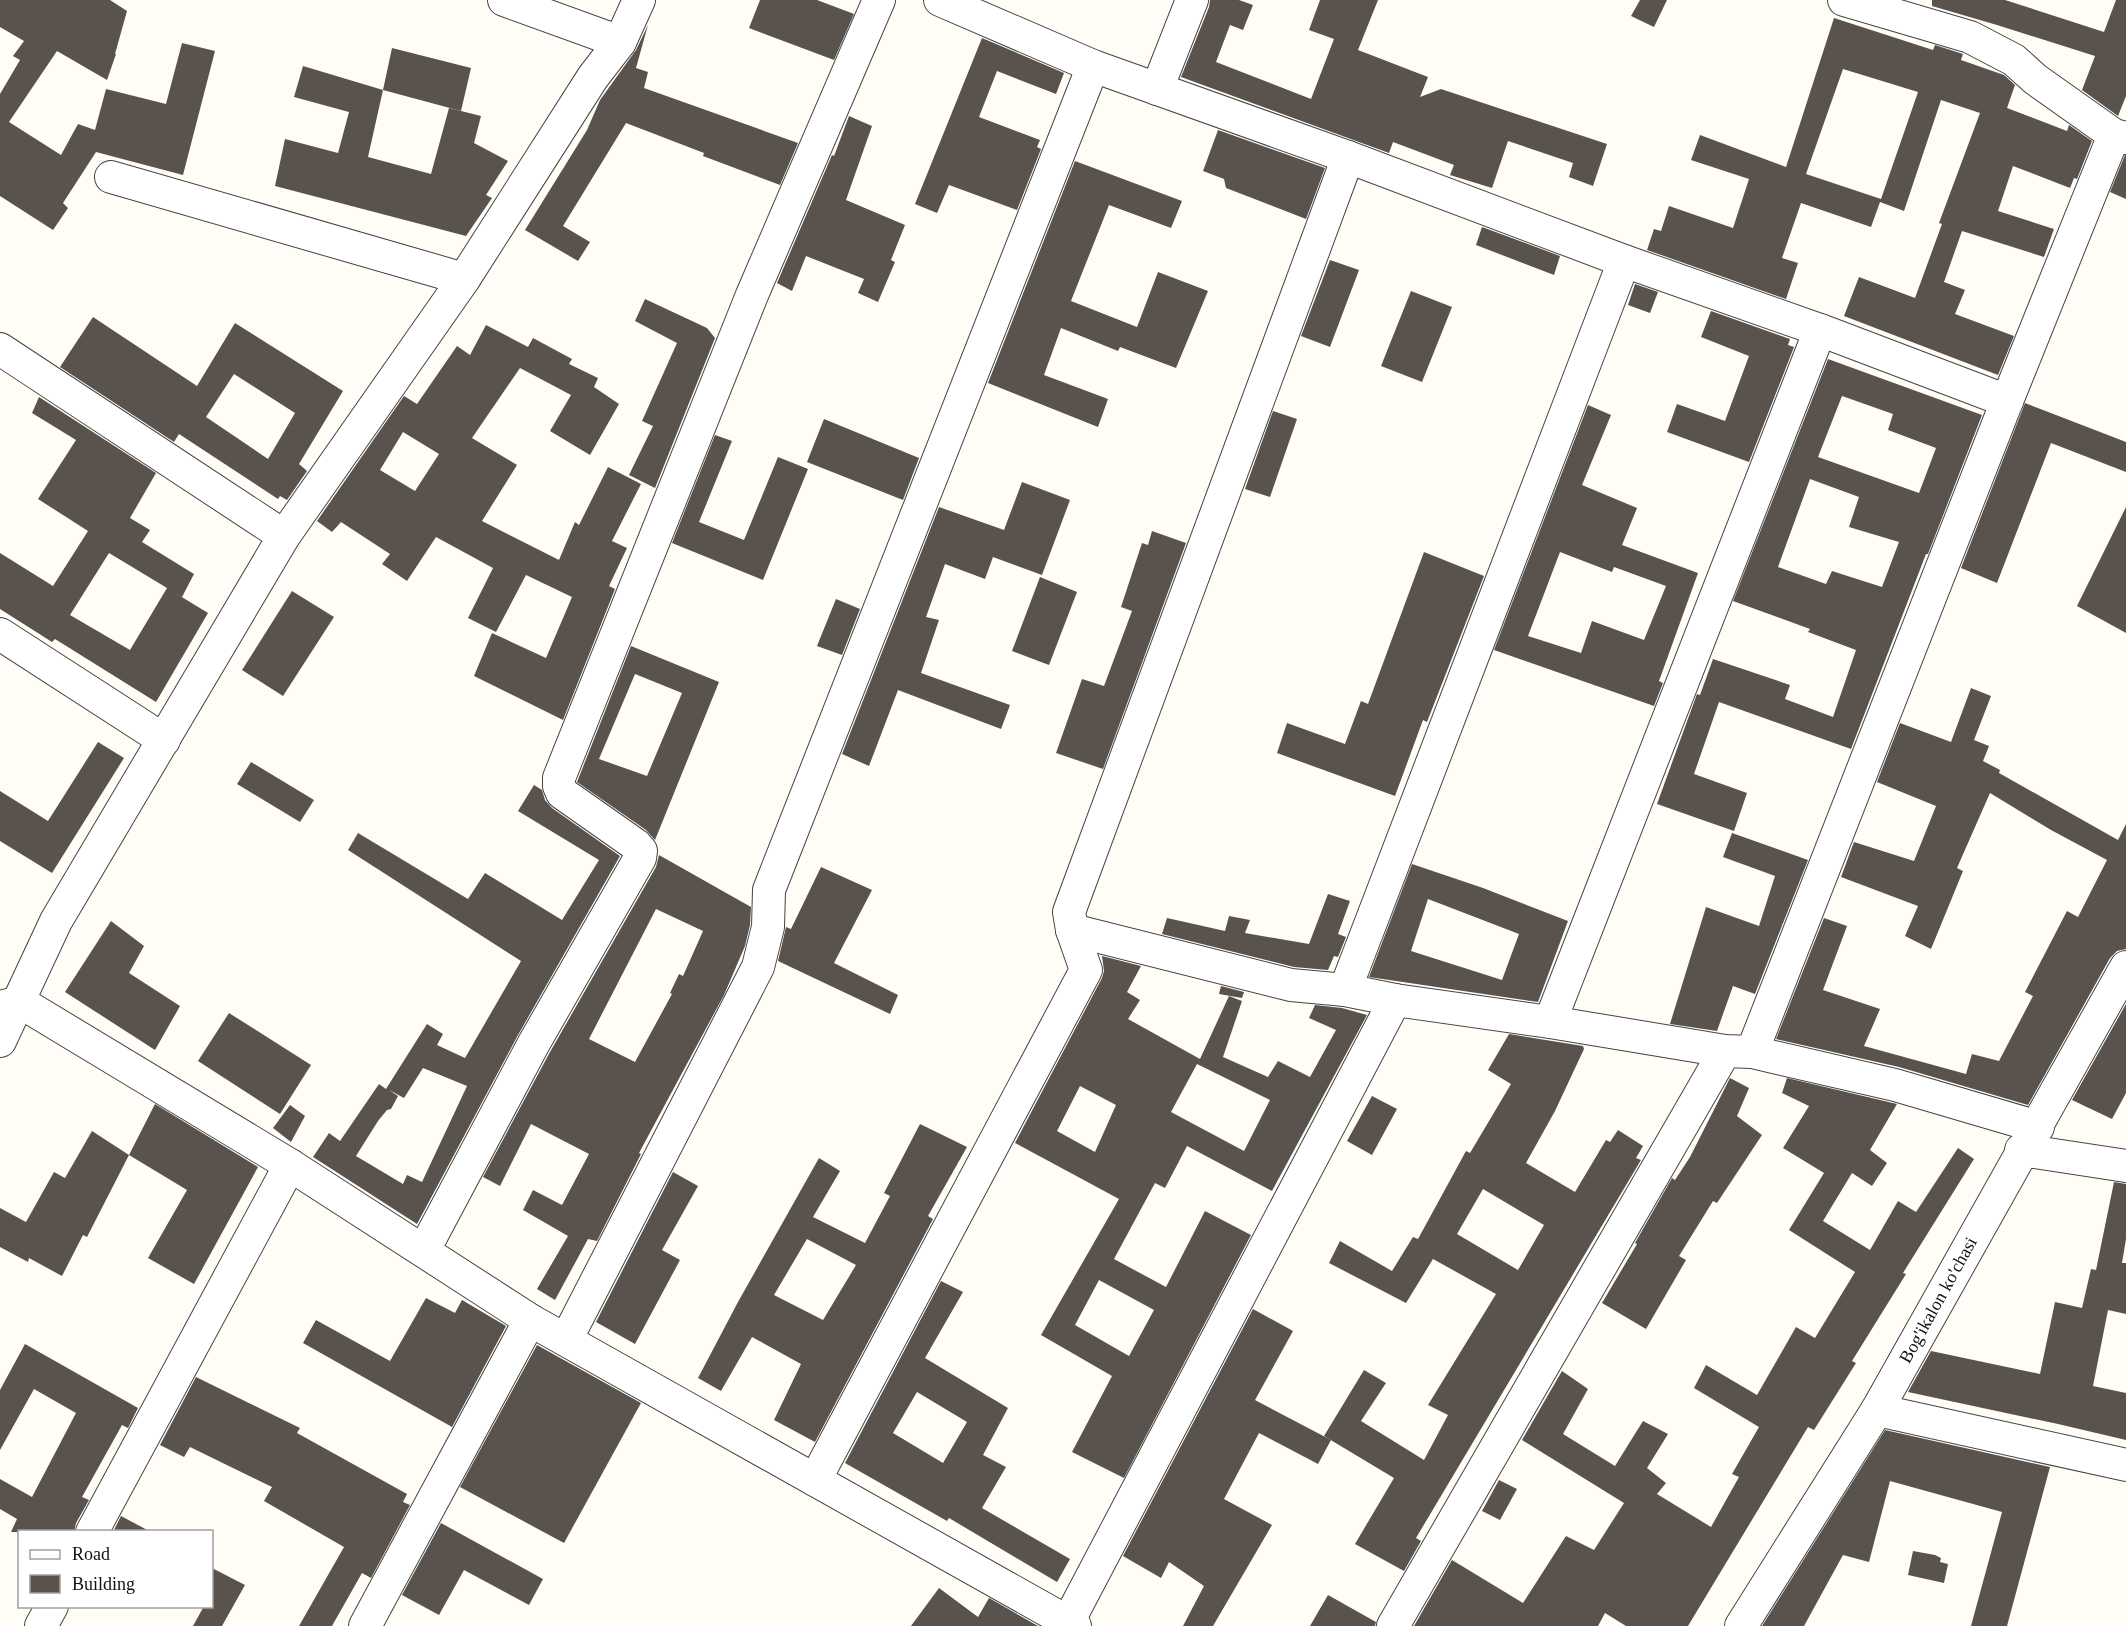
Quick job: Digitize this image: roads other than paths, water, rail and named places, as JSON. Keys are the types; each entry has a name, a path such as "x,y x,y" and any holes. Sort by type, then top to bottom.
{"street":[{"path":"504,0 620,42"},
{"path":"0,1041 10,1005 56,921 284,536 464,279 592,77 620,42 639,0"},
{"path":"424,1250 534,1043 640,858 641,851 636,845 562,793 559,778 752,295 879,0"},
{"path":"940,0 1093,66 1348,157 2007,401"},
{"path":"1157,89 1192,0"},
{"path":"1393,1626 1738,1051 2007,401 2120,137 2035,79 2014,60 1970,37 1844,0"},
{"path":"566,1340 758,967 768,927 769,890 1093,66"},
{"path":"815,1480 1086,970 1072,930 1069,912 1348,157"},
{"path":"111,177 464,279"},
{"path":"1345,990 1624,261"},
{"path":"1550,1022 1820,330"},
{"path":"0,349 284,536"},
{"path":"0,634 164,740"},
{"path":"1072,930 1291,985 1345,990 1395,1000 1738,1051 1895,1085 2030,1139 2126,1166"},
{"name":"Bog'ikalon ko'chasi","path":"1741,1626 1877,1410 2126,967"},
{"path":"10,1005 291,1165 530,1320 1071,1624 1395,1000"},
{"path":"94,1530 291,1165"},
{"path":"365,1626 530,1320"},
{"path":"1877,1410 2126,1465"},
{"path":"41,1626 51,1608"}]}
